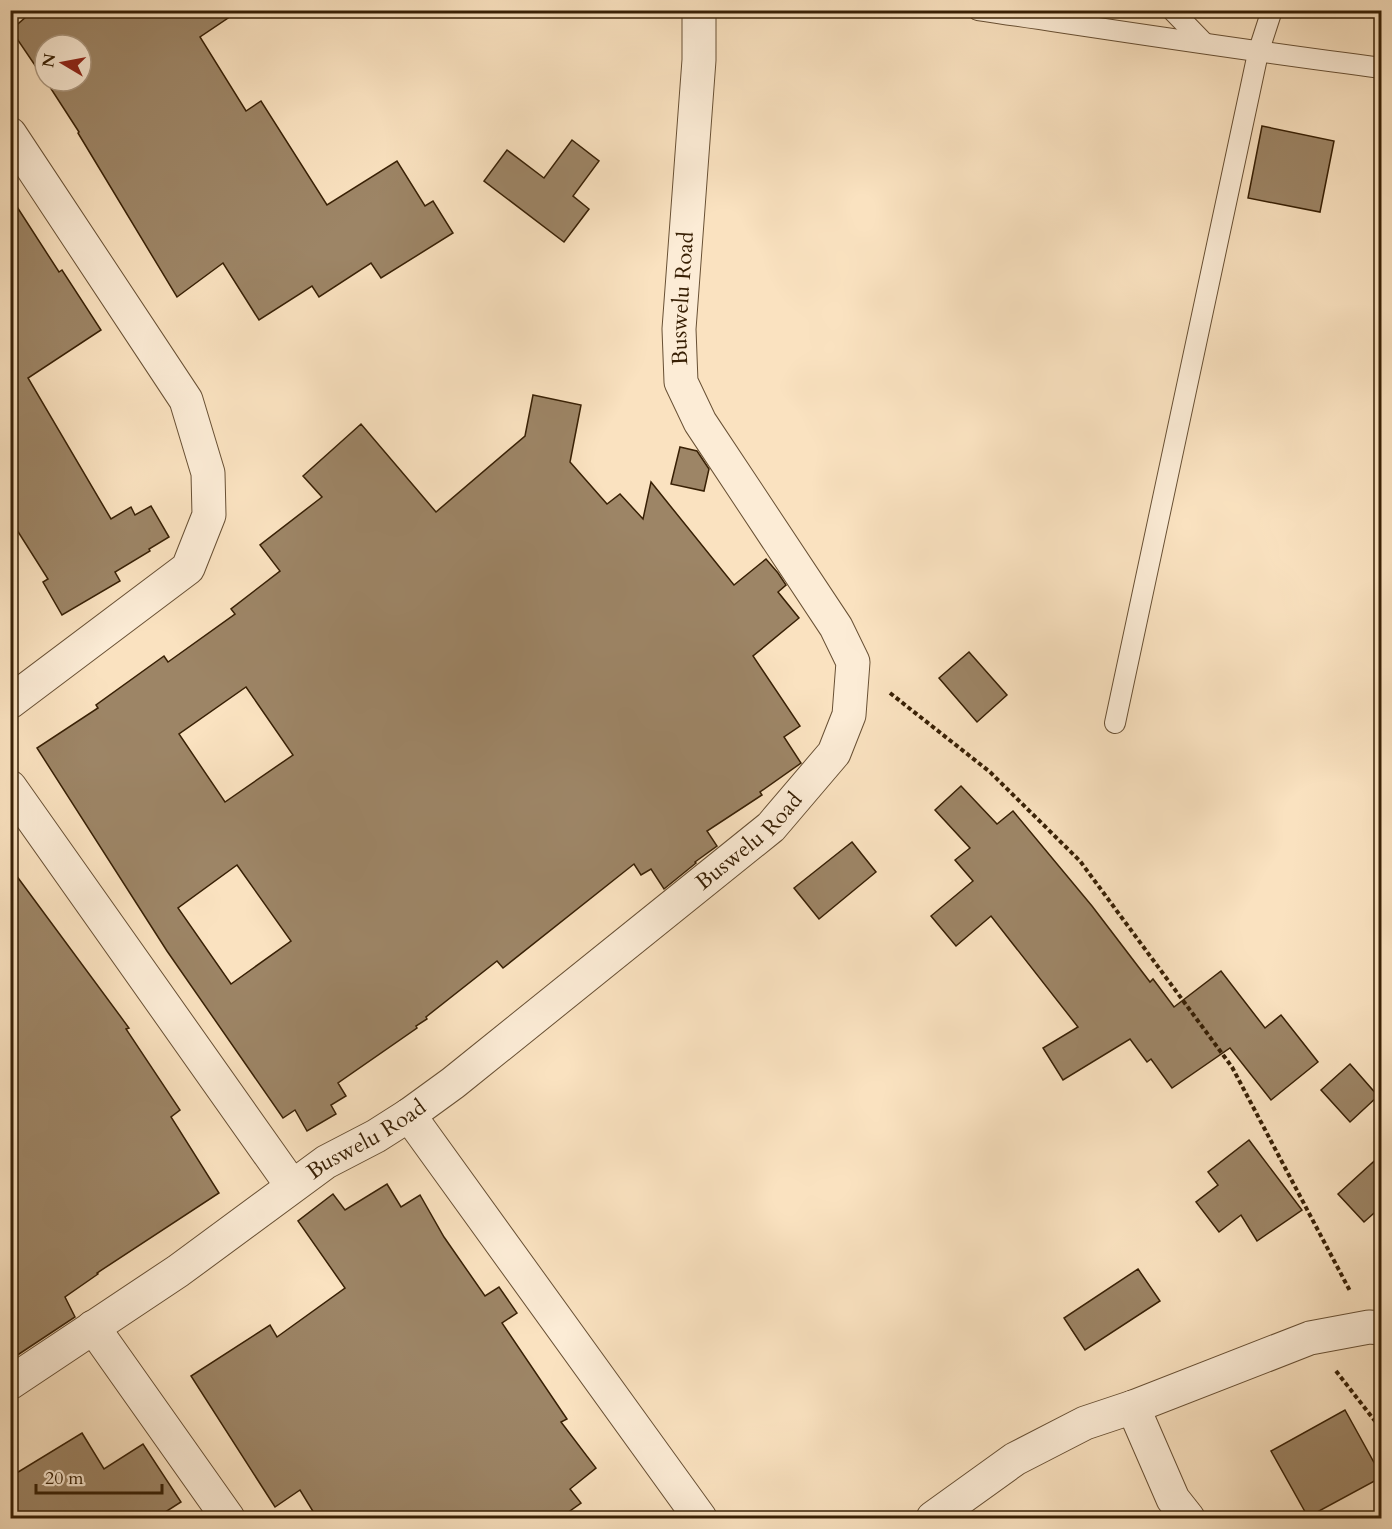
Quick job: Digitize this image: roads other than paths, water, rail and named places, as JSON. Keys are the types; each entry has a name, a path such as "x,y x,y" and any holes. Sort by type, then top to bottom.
{"street":[{"name":"Buswelu Road","path":"10,1383 178,1271 326,1162 376,1136 453,1083 771,827 834,753 849,715 853,662 836,627 700,422 681,382 679,329 699,60 699,10"},
{"path":"10,134 186,400 208,473 209,515 188,568 10,702"},
{"path":"10,787 292,1186"},
{"path":"409,1115 700,1518"},
{"path":"93,1327 228,1518"},
{"path":"933,1518 1015,1459 1085,1423 1133,1407 1310,1338 1376,1328"},
{"path":"1133,1407 1173,1499 1188,1518"}],"lane":[{"path":"978,10 1204,42 1258,53 1382,68"},
{"path":"1172,10 1204,42"},
{"path":"1115,723 1258,53 1272,10"}]}
